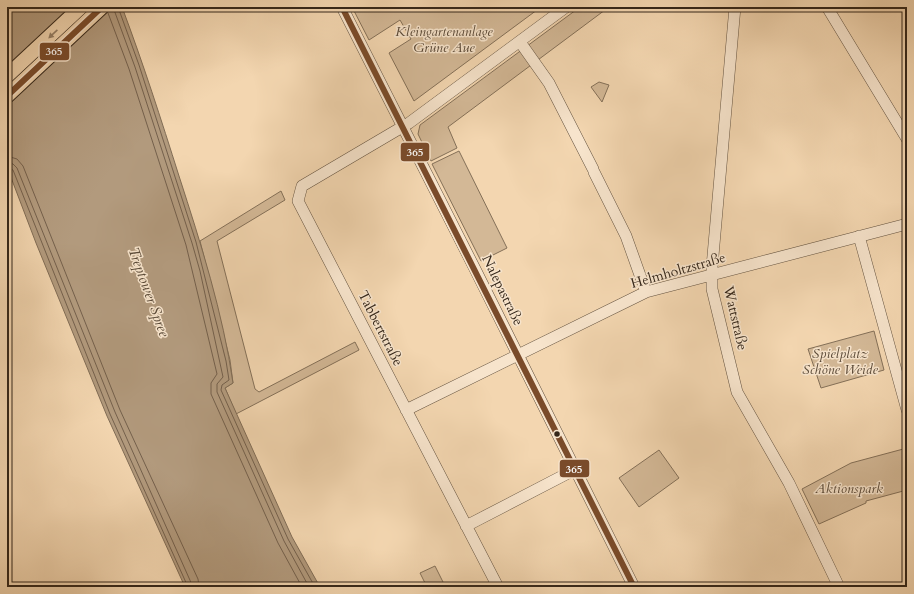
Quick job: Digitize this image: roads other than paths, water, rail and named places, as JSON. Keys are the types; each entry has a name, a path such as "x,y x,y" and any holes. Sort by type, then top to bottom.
{"main road":[{"path":"7,76 81,7"},
{"path":"7,96 102,7"}],"street":[{"name":"Nalepastraße","path":"342,7 576,469 634,587"},
{"name":"Tabbertstraße","path":"498,587 298,201 302,186 403,127 566,7"},
{"name":"Wattstraße","path":"735,7 712,289 737,392 789,483 839,587"},
{"path":"827,7 907,138"},
{"path":"520,42 549,83 627,239 646,292"},
{"name":"Helmholtzstraße","path":"406,410 646,292 907,224"},
{"path":"859,236 907,410"},
{"path":"466,526 576,469"}],"water":[{"name":"Treptower Spree","path":"7,7 122,7 159,112 210,279 229,357 233,383 225,388 292,537 320,587 185,587 107,416 36,243 7,167"}],"park label":[{"name":"Kleingartenanlage Grüne Aue","path":"444,40"},
{"name":"Spielplatz Schöne Weide","path":"840,362"},
{"name":"Aktionspark","path":"849,488"}]}
